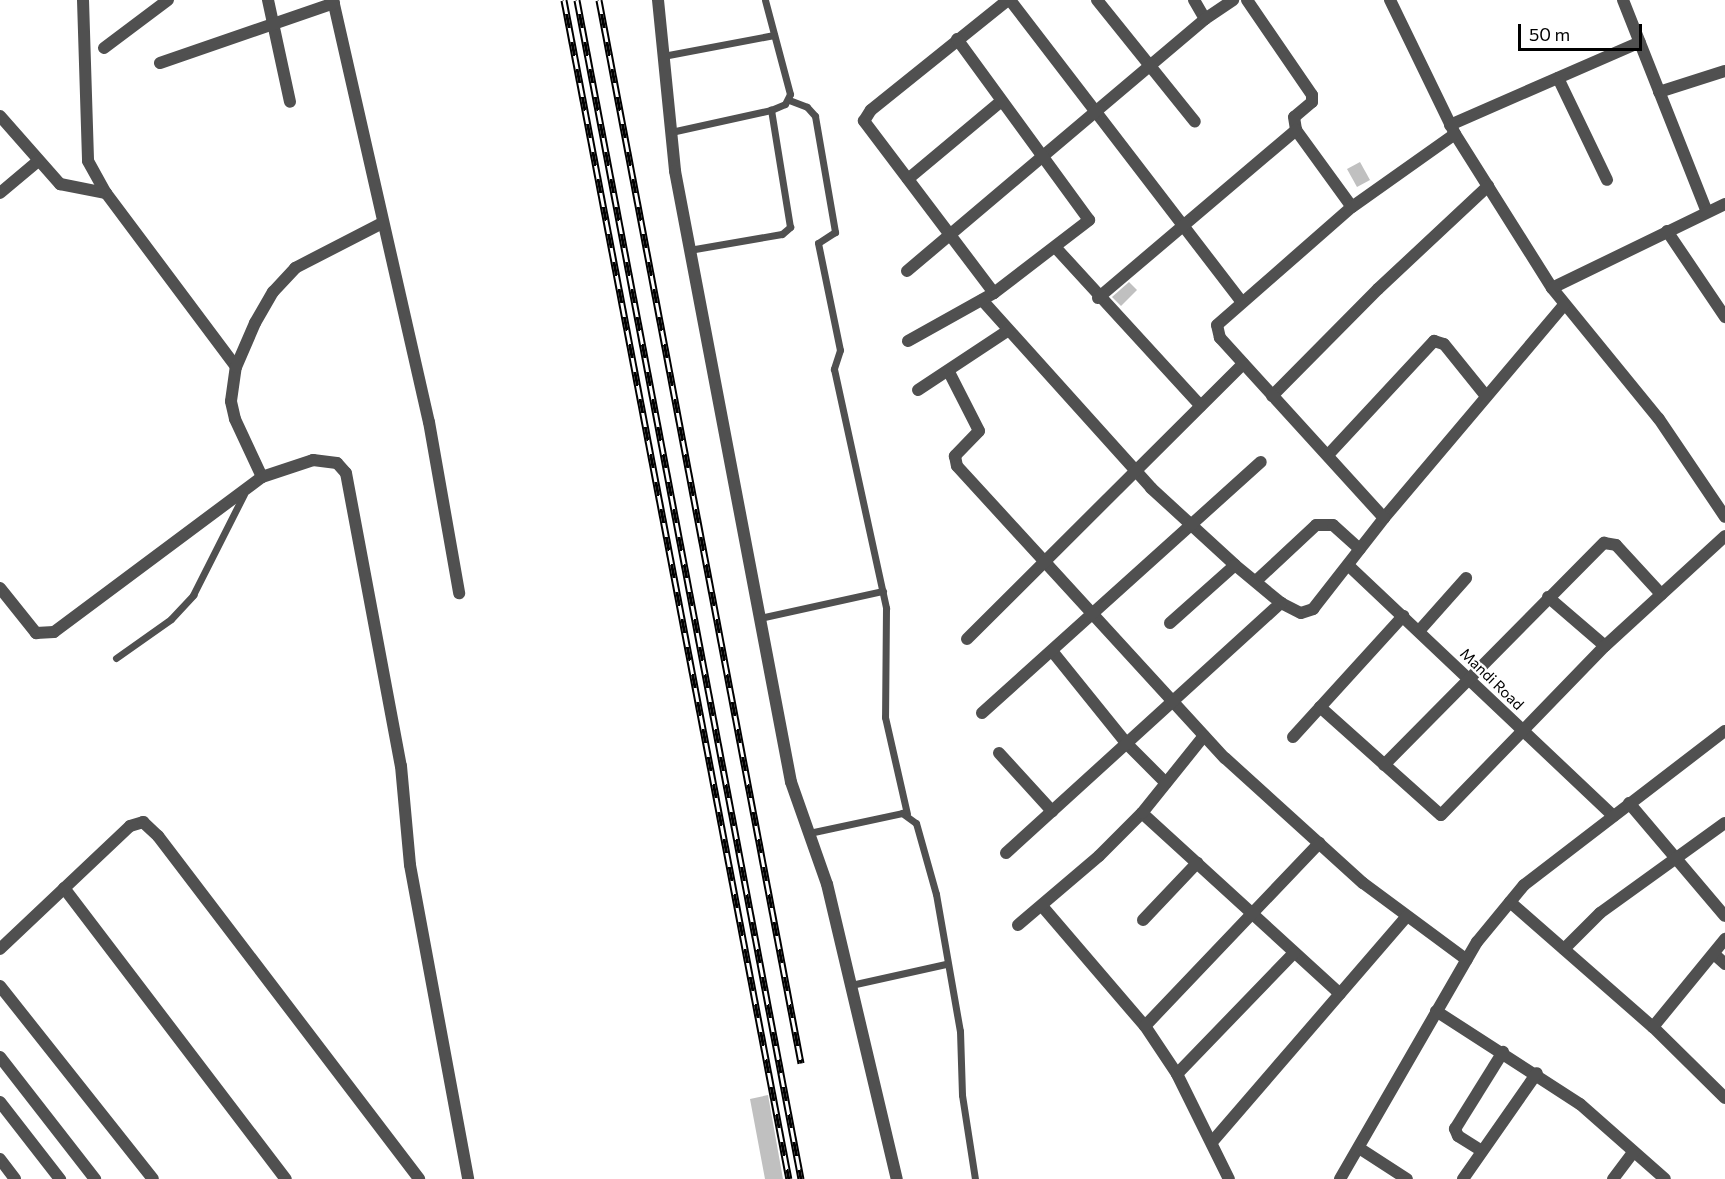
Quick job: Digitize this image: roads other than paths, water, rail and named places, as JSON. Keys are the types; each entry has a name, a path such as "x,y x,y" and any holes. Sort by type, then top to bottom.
{"street":[{"path":"83,0 87,153 106,193 236,367"},
{"path":"268,0 290,102"},
{"path":"658,0 671,132 689,250 791,782 827,884 897,1179"},
{"path":"994,293 908,179 866,128 864,120 871,110 957,39 1009,0 1183,229 1241,301"},
{"path":"1097,0 1148,66 1196,122"},
{"path":"1194,0 1205,19"},
{"path":"907,272 952,236 1041,156 1148,66 1205,19 1233,0"},
{"path":"1247,0 1312,95 1312,102 1294,117 1296,129 1352,207"},
{"path":"1390,0 1452,130 1552,288 1659,419 1725,517"},
{"path":"1623,0 1707,212"},
{"path":"104,48 162,2"},
{"path":"160,63 334,2 382,223 429,422 459,592"},
{"path":"908,341 994,293 1056,248 1089,220 1000,102 957,39"},
{"path":"1384,518 1243,364 1217,330 1222,318 1352,207 1452,130 1558,78 1640,42"},
{"path":"1659,92 1725,70"},
{"path":"1558,78 1607,180"},
{"path":"908,179 1000,102"},
{"path":"0,116 60,184 106,193"},
{"path":"1098,298 1183,229 1296,129"},
{"path":"0,193 38,161"},
{"path":"1272,396 1378,289 1488,186"},
{"path":"1552,288 1725,204"},
{"path":"262,477 235,419 231,401 236,367 261,313 295,268 382,223"},
{"path":"1667,231 1724,313"},
{"path":"1056,248 1098,298 1202,406"},
{"path":"982,300 1134,470 1192,526 1281,603 1307,613 1349,566 1384,518 1564,305"},
{"path":"918,390 950,372 1007,330"},
{"path":"1328,456 1434,341 1444,344 1486,396"},
{"path":"967,639 1134,470 1243,364"},
{"path":"950,372 979,431 955,456 954,462 1204,736 1319,843 1407,915 1467,960"},
{"path":"0,588 36,633 54,632 262,477 313,460 337,463 346,473 401,766 410,865 468,1179"},
{"path":"982,714 1261,462"},
{"path":"1256,581 1317,525 1333,525 1360,549"},
{"path":"1320,707 1441,815 1605,646 1725,536"},
{"path":"1384,765 1548,597 1607,541 1616,545 1661,594"},
{"path":"1170,623 1235,565"},
{"name":"Mandi Road","path":"1349,566 1613,816"},
{"path":"1419,631 1466,578"},
{"path":"1548,597 1605,646"},
{"path":"1006,853 1281,603"},
{"path":"1293,737 1403,616"},
{"path":"1052,651 1127,744 1166,783"},
{"path":"1340,1179 1467,960 1509,902 1524,885 1725,731"},
{"path":"1018,925 1042,906 1142,813 1204,736"},
{"path":"999,753 1052,811"},
{"path":"1629,803 1725,916"},
{"path":"1142,813 1340,994"},
{"path":"0,949 130,826 143,822 150,827 419,1179"},
{"path":"1564,949 1600,913 1676,856 1725,823"},
{"path":"1145,1026 1319,843"},
{"path":"1143,920 1197,863"},
{"path":"64,888 286,1179"},
{"path":"1509,902 1653,1027 1725,1098"},
{"path":"1042,906 1145,1026 1177,1074 1229,1179"},
{"path":"1212,1143 1407,915"},
{"path":"1653,1027 1725,939"},
{"path":"1177,1074 1294,953"},
{"path":"1713,954 1725,964"},
{"path":"0,986 153,1179"},
{"path":"1436,1011 1537,1073 1580,1104 1665,1179"},
{"path":"1482,1151 1455,1129 1503,1052"},
{"path":"0,1057 95,1179"},
{"path":"1463,1179 1537,1073"},
{"path":"0,1102 60,1179"},
{"path":"1359,1148 1407,1179"},
{"path":"1613,1179 1633,1152"},
{"path":"0,1159 15,1179"}],"lane":[{"path":"765,0 789,100"},
{"path":"663,56 774,35"},
{"path":"671,132 771,111 789,100"},
{"path":"789,100 807,107 815,116 835,232 818,243 840,350 834,369 883,591 888,644 885,717 907,814 916,823 928,858 960,1031 962,1095 975,1179"},
{"path":"689,250 782,234 790,227 771,111"},
{"path":"116,658 171,620 193,595 247,489"},
{"path":"760,618 883,591"},
{"path":"809,833 907,814"},
{"path":"851,985 946,964"}],"railway":[{"path":"564,0 789,1179"},
{"path":"577,0 801,1179"},
{"path":"599,0 801,1063"}]}
